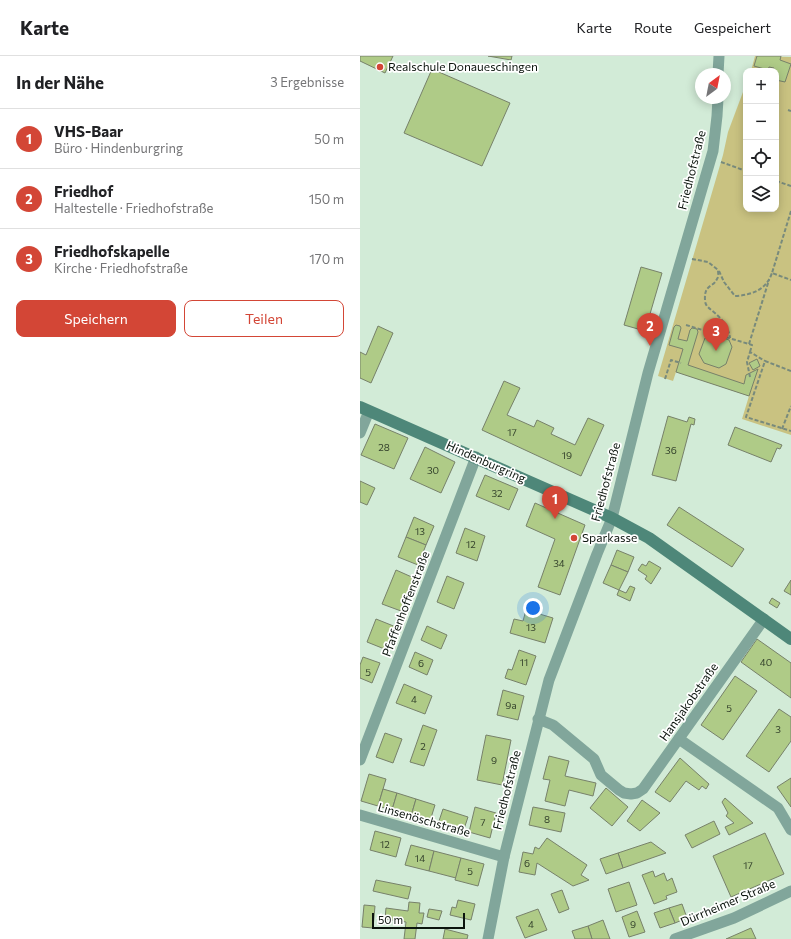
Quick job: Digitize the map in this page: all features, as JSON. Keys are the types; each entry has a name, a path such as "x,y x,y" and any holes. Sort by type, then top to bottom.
{"main road":[{"name":"Hindenburgring","path":"365,409 612,518 649,538 791,639"}],"street":[{"path":"718,68 719,56"},
{"name":"Friedhofstraße","path":"488,939 504,857 538,719 549,680 596,554 612,518 648,372 711,158 718,116 718,104"},
{"path":"360,433 365,409"},
{"name":"Pfaffenhoffenstraße","path":"360,760 476,457"},
{"name":"Hansjakobstraße","path":"538,719 552,725 594,759 601,775 619,790 631,794 637,793 643,789 764,619"},
{"path":"679,739 778,808 791,830"},
{"name":"Linsenöschstraße","path":"360,815 504,857"},
{"name":"Dürrheimer Straße","path":"675,939 734,918 791,891"}],"path":[{"path":"711,158 743,170"},
{"path":"779,182 791,186"},
{"path":"749,344 791,211"},
{"path":"682,256 708,262 718,270 724,282 735,296 753,294 763,288 770,278"},
{"path":"718,270 718,278 708,287 705,293 704,301 706,306 717,314 729,330 730,338"},
{"path":"772,273 791,280"},
{"path":"686,325 752,345 747,362 750,377"},
{"path":"750,352 765,361 791,371"},
{"path":"665,379 671,360 681,363"},
{"path":"765,361 746,417 791,431"},
{"path":"782,429 791,406"}],"shaded area":[{"path":"755,56 791,57 791,435 742,419 749,396 676,372 673,381 658,376 723,155 728,132 743,92 743,212 779,212 779,68 752,68"}],"building":[{"name":"Realschule Donaueschingen","path":"360,56 393,56 385,73 360,61"},
{"name":"Realschule Donaueschingen","path":"488,56 512,56 511,60"},
{"path":"757,56 781,56 780,60 791,64 785,82 779,81 779,68 761,68 754,66"},
{"path":"432,69 510,103 482,166 404,133"},
{"path":"641,267 662,273 645,331 624,325"},
{"path":"676,325 680,326 681,328 678,339 687,341 692,328 697,329 698,332 688,365 744,384 746,375 758,369 749,396 676,372 683,349 669,345 674,327"},
{"path":"378,326 393,333 371,383 360,378 360,352 366,355"},
{"path":"713,334 729,340 732,347 726,364 719,368 704,363 699,354 705,338"},
{"path":"757,359 760,366 753,370 749,363"},
{"path":"504,381 520,388 507,415 534,427 537,420 554,428 551,434 575,445 588,418 604,425 581,476 482,430"},
{"path":"668,416 687,422 689,417 695,419 694,425 691,424 676,481 652,475"},
{"path":"375,424 408,438 394,469 361,455"},
{"path":"735,427 782,445 780,449 777,448 771,462 728,445"},
{"path":"425,447 455,462 441,493 410,479"},
{"path":"485,475 518,489 509,510 476,496"},
{"path":"360,481 375,488 367,505 360,502"},
{"path":"535,503 585,525 560,595 538,587 555,539 526,526"},
{"path":"679,507 744,549 732,567 667,525"},
{"path":"414,517 434,526 426,545 406,537"},
{"path":"465,528 485,536 477,561 456,553"},
{"path":"406,537 426,545 418,565 398,557"},
{"path":"617,550 634,557 628,572 611,565"},
{"path":"649,561 661,568 651,584 645,579 647,576 638,570 642,564 646,566"},
{"path":"611,565 628,572 619,590 603,583"},
{"path":"396,570 414,578 401,611 382,604"},
{"path":"447,576 464,583 454,609 437,602"},
{"path":"791,580 791,595 784,591"},
{"path":"630,586 635,588 630,601 617,595 619,590 626,593"},
{"path":"772,598 780,603 777,608 769,603"},
{"path":"526,610 553,618 545,643 510,633 514,619 523,621"},
{"path":"376,619 396,627 387,650 367,642"},
{"path":"427,626 447,635 441,649 421,640"},
{"path":"757,639 791,663 791,698 741,662"},
{"path":"519,650 536,656 526,685 505,678 508,669 512,670"},
{"path":"415,652 433,660 427,675 409,667"},
{"path":"363,657 380,663 372,683 360,678 360,665"},
{"path":"735,676 757,691 723,740 701,725"},
{"path":"404,684 432,696 425,714 396,703"},
{"path":"503,690 524,696 518,720 497,715"},
{"path":"779,709 791,717 791,741 769,772 746,756"},
{"path":"423,725 437,730 424,766 410,762"},
{"path":"385,733 402,739 393,763 376,757"},
{"path":"486,735 511,740 502,785 477,780"},
{"path":"549,756 569,761 565,776 596,783 593,796 569,790 565,806 545,801 550,780 543,779"},
{"path":"680,758 709,784 706,789 702,786 699,790 686,781 670,802 655,792"},
{"path":"369,774 386,779 378,806 361,801"},
{"path":"791,778 791,807 777,787"},
{"path":"606,788 628,807 612,826 590,808"},
{"path":"383,789 397,793 392,810 378,806"},
{"path":"397,793 416,799 411,816 392,810"},
{"path":"725,798 753,823 729,835 725,827 734,823 726,816 728,813 722,802"},
{"path":"416,799 435,805 430,821 411,816"},
{"path":"642,800 660,813 640,831 627,821"},
{"path":"475,807 496,813 490,838 469,832"},
{"path":"533,807 565,813 561,832 529,825"},
{"path":"443,809 468,817 463,832 438,824"},
{"path":"714,821 720,834 692,848 685,835"},
{"path":"375,831 401,838 396,857 370,850"},
{"path":"765,833 784,874 731,897 713,856"},
{"path":"547,838 587,865 581,875 589,880 573,886 537,863 535,875 519,872 523,852 533,854 535,847 539,849"},
{"path":"651,842 666,853 623,868 618,853"},
{"path":"411,845 434,851 429,871 405,865"},
{"path":"434,851 461,858 456,878 429,871"},
{"path":"618,853 623,868 606,874 600,859"},
{"path":"461,858 484,864 478,886 455,880"},
{"path":"653,871 655,877 664,873 667,881 672,878 677,892 666,896 667,899 654,904 642,875"},
{"path":"376,880 411,887 408,899 373,891"},
{"path":"629,882 637,905 616,912 608,889"},
{"path":"562,890 569,909 559,913 551,894"},
{"path":"458,900 475,904 471,920 450,915 452,907 456,908"},
{"path":"409,902 420,903 419,913 424,913 422,924 417,923 415,939 404,939 406,922 385,919 386,908 408,911"},
{"path":"682,904 687,918 675,923 669,908"},
{"path":"364,905 375,906 373,928 362,927"},
{"path":"669,908 675,923 660,928 654,913"},
{"path":"429,909 442,911 439,920 427,917"},
{"path":"538,909 547,930 525,938 516,917"},
{"path":"637,911 645,932 629,937 622,917"},
{"path":"603,920 610,939 592,939 588,926"},
{"path":"588,926 592,939 575,939 572,931"},
{"path":"751,928 756,939 726,939"},
{"path":"445,929 468,935 467,939 443,939"}],"place":[{"name":"Realschule Donaueschingen","path":"380,67"},
{"name":"Friedhof","path":"650,346"},
{"name":"Friedhofskapelle","path":"716,351"},
{"name":"VHS-Baar","path":"555,519"},
{"name":"Sparkasse","path":"574,538"}]}
